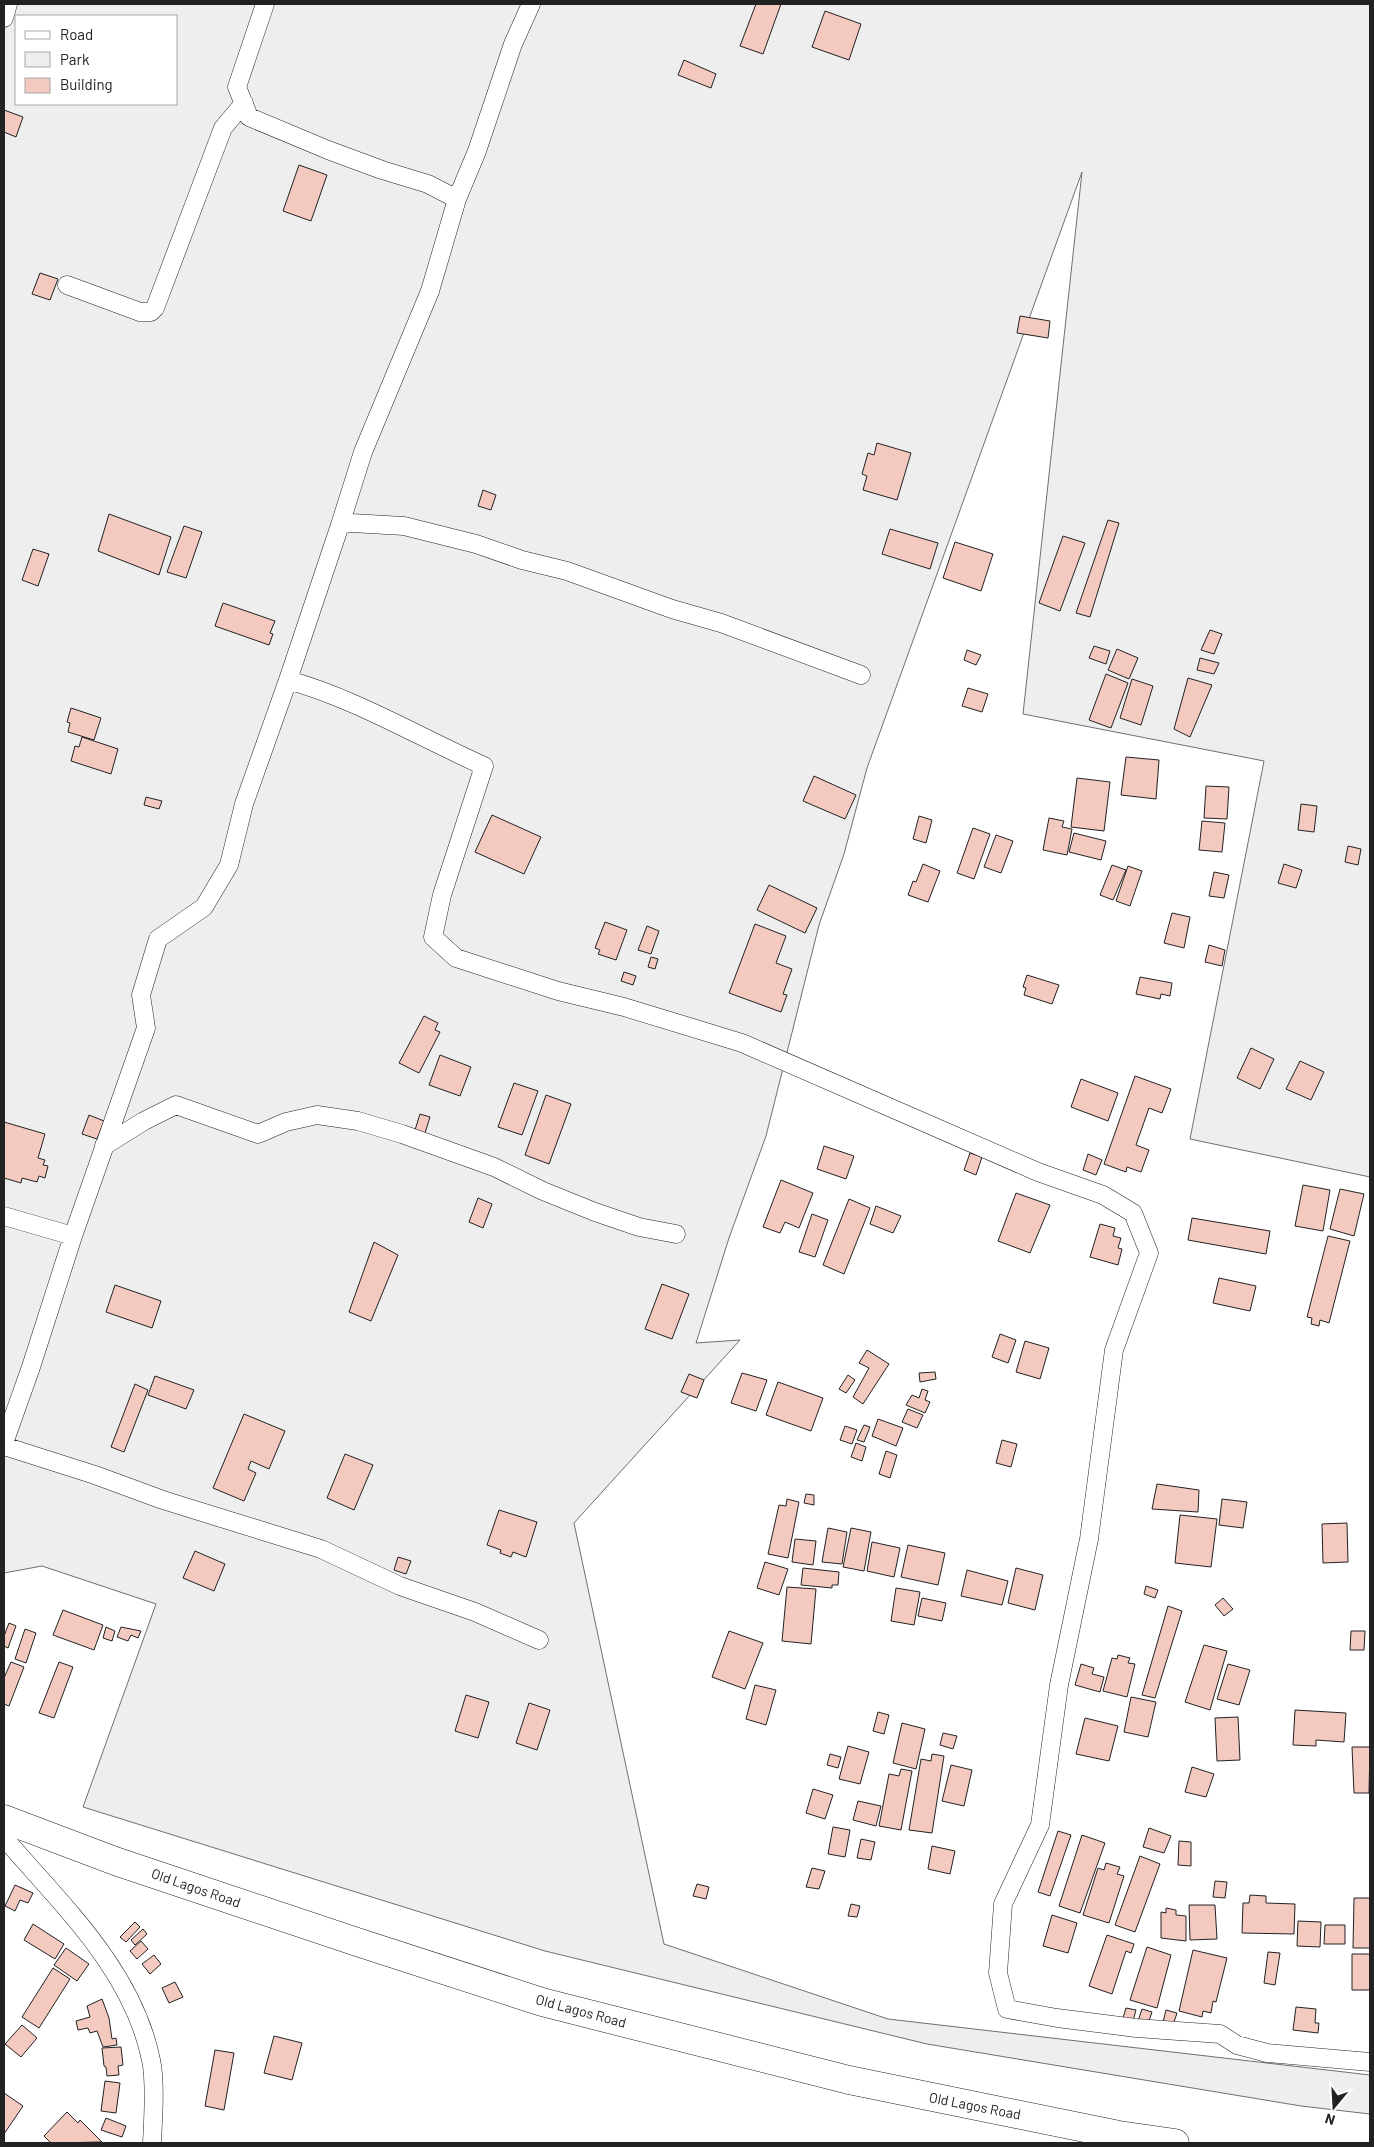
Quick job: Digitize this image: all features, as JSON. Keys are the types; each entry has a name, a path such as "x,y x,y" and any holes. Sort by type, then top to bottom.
{"main road":[{"name":"Old Lagos Road","path":"6,1830 115,1861 542,2002 849,2080 1119,2135 1175,2143"}],"street":[{"path":"4,18 8,4"},
{"path":"265,4 237,87 249,117 364,164 428,184 457,199"},
{"path":"531,4 513,44 477,151 457,199 430,291 362,452 340,525 244,804 229,865 204,907 158,939 141,995 146,1028 73,1236 4,1445 163,1500 321,1549 400,1586 475,1612 539,1640"},
{"path":"67,286 140,312 151,312 223,128 244,104"},
{"path":"340,525 351,523 404,526 476,544 522,560 566,571 672,609 721,623 862,675"},
{"path":"288,680 310,686 375,714 484,766 442,895 433,937 456,958 558,991 624,1007 742,1043 1038,1172 1103,1195 1133,1213 1149,1253 1114,1350 1089,1540 1059,1685 1040,1825 1004,1904 998,1973 1007,2008 1057,2018 1136,2028 1220,2034 1237,2045 1267,2053 1370,2062"},
{"path":"104,1146 144,1121 176,1106 258,1134 286,1122 317,1115 358,1121 402,1134 494,1167 543,1192 595,1212 639,1227 676,1234"},
{"path":"4,1216 73,1236"},
{"path":"6,1830 106,1957 137,2013 151,2061 152,2143"}],"green space":[{"path":"4,4 1370,4 1370,1177 1190,1139 1264,761 1023,714 1082,172 867,768 844,854 819,925 766,1136 729,1238 696,1343 740,1340 574,1523 664,1944 888,2019 1370,2075 1370,2114 1301,2106 927,2044 545,1951 83,1807 156,1604 42,1566 4,1573"}],"building":[{"path":"756,4 781,4 763,54 740,46"},
{"path":"825,11 861,24 849,60 812,47"},
{"path":"684,60 716,74 711,88 678,75"},
{"path":"4,110 23,117 16,137 4,132"},
{"path":"299,165 327,175 311,221 283,211"},
{"path":"40,273 58,279 50,300 32,294"},
{"path":"1020,316 1050,321 1048,338 1017,333"},
{"path":"877,443 911,453 897,500 863,490 867,476 862,474 868,453 874,455"},
{"path":"483,490 496,495 491,510 478,506"},
{"path":"109,514 171,537 159,575 98,551"},
{"path":"1108,520 1119,523 1090,617 1076,613"},
{"path":"184,526 202,532 186,578 167,572"},
{"path":"890,529 938,543 930,569 882,554"},
{"path":"1063,536 1085,543 1060,611 1039,603"},
{"path":"955,542 993,554 981,591 943,578"},
{"path":"33,549 49,554 38,586 22,580"},
{"path":"223,603 275,621 270,633 273,634 269,645 215,626"},
{"path":"1210,630 1222,634 1214,654 1201,650"},
{"path":"1094,646 1110,651 1106,664 1089,658"},
{"path":"1117,649 1138,658 1129,679 1108,670"},
{"path":"967,650 981,655 976,665 964,660"},
{"path":"1200,658 1219,663 1214,674 1197,670"},
{"path":"1106,674 1128,683 1111,728 1089,720"},
{"path":"1188,678 1212,685 1190,737 1174,729"},
{"path":"1132,679 1153,686 1141,725 1120,718"},
{"path":"968,688 988,694 982,712 962,706"},
{"path":"71,708 101,718 94,740 68,732 70,723 67,722"},
{"path":"82,737 118,749 111,774 71,761 75,746 79,747"},
{"path":"1126,757 1159,760 1156,799 1121,795"},
{"path":"814,776 856,795 845,819 803,801"},
{"path":"1077,778 1110,782 1104,831 1071,827"},
{"path":"1206,786 1229,787 1227,819 1204,818"},
{"path":"146,797 162,801 159,809 144,805"},
{"path":"1301,804 1317,806 1314,832 1298,830"},
{"path":"492,815 541,837 524,874 475,852"},
{"path":"919,816 932,820 926,843 913,839"},
{"path":"1049,818 1064,821 1062,827 1072,829 1067,855 1043,850"},
{"path":"1202,821 1225,823 1222,852 1199,850"},
{"path":"973,828 990,834 974,879 957,873"},
{"path":"1074,833 1106,841 1101,860 1069,852"},
{"path":"996,835 1013,841 1001,873 984,867"},
{"path":"1348,846 1361,849 1358,865 1345,862"},
{"path":"923,864 940,871 928,902 908,895 913,881 916,882"},
{"path":"1284,864 1302,870 1296,888 1278,883"},
{"path":"1112,865 1126,870 1113,900 1100,895"},
{"path":"1128,866 1142,871 1130,906 1116,901"},
{"path":"1214,872 1229,875 1224,898 1209,896"},
{"path":"769,885 817,908 805,933 757,910"},
{"path":"1172,913 1190,917 1184,948 1164,943"},
{"path":"605,922 627,930 616,960 598,954 600,950 595,948"},
{"path":"755,924 786,936 776,963 792,969 783,994 787,995 781,1012 729,993"},
{"path":"647,926 659,931 651,954 638,950"},
{"path":"1209,945 1225,950 1222,966 1205,962"},
{"path":"651,957 658,959 655,969 648,967"},
{"path":"624,972 636,976 633,985 621,981"},
{"path":"1027,975 1059,985 1052,1004 1024,995 1026,988 1023,987"},
{"path":"1140,977 1172,983 1170,996 1161,994 1160,999 1136,994"},
{"path":"424,1016 438,1023 435,1030 440,1032 419,1073 399,1063"},
{"path":"1251,1048 1274,1059 1260,1089 1237,1078"},
{"path":"440,1055 471,1067 460,1096 429,1085"},
{"path":"1300,1061 1324,1072 1311,1100 1286,1089"},
{"path":"1135,1076 1171,1089 1162,1113 1149,1108 1136,1145 1149,1150 1141,1172 1127,1167 1126,1172 1104,1164"},
{"path":"1081,1079 1118,1093 1108,1121 1071,1107"},
{"path":"514,1083 538,1091 522,1135 498,1127"},
{"path":"546,1095 571,1104 549,1164 525,1155"},
{"path":"420,1114 430,1117 425,1133 415,1130"},
{"path":"89,1115 104,1121 97,1139 82,1134"},
{"path":"4,1122 45,1134 38,1158 45,1160 43,1165 48,1166 45,1178 39,1176 37,1182 22,1178 21,1183 4,1178"},
{"path":"824,1146 854,1156 846,1179 817,1169"},
{"path":"970,1153 982,1157 976,1175 964,1170"},
{"path":"1088,1154 1102,1160 1096,1175 1083,1170"},
{"path":"781,1180 813,1193 799,1228 785,1222 780,1233 763,1227"},
{"path":"1303,1185 1330,1190 1323,1231 1295,1226"},
{"path":"1340,1189 1364,1194 1354,1236 1330,1229"},
{"path":"1016,1193 1050,1205 1030,1253 998,1241"},
{"path":"478,1198 492,1204 483,1228 469,1222"},
{"path":"849,1199 870,1208 844,1274 823,1265"},
{"path":"876,1206 901,1216 893,1233 870,1224"},
{"path":"812,1214 828,1220 815,1257 799,1252"},
{"path":"1192,1218 1270,1231 1266,1254 1188,1240"},
{"path":"1100,1224 1115,1228 1113,1236 1121,1238 1118,1248 1122,1249 1118,1265 1090,1257"},
{"path":"1328,1236 1350,1241 1329,1323 1320,1320 1319,1326 1311,1324 1312,1318 1307,1317"},
{"path":"374,1242 398,1255 371,1321 349,1312"},
{"path":"1219,1278 1256,1286 1250,1311 1213,1303"},
{"path":"662,1284 689,1294 672,1339 645,1329"},
{"path":"115,1285 161,1301 152,1328 106,1312"},
{"path":"1000,1334 1016,1340 1008,1363 992,1357"},
{"path":"1025,1341 1049,1348 1040,1379 1016,1372"},
{"path":"867,1350 889,1364 863,1404 853,1397 869,1368 859,1363"},
{"path":"935,1372 936,1379 920,1382 919,1373"},
{"path":"742,1373 767,1380 756,1411 731,1403"},
{"path":"689,1374 704,1380 697,1398 681,1392"},
{"path":"848,1375 855,1380 846,1393 839,1389"},
{"path":"155,1376 194,1390 186,1409 148,1395"},
{"path":"778,1382 823,1398 811,1431 766,1415"},
{"path":"135,1384 148,1390 124,1452 111,1447"},
{"path":"922,1389 928,1391 925,1400 930,1402 925,1413 906,1405 912,1395 919,1398"},
{"path":"908,1409 923,1415 917,1428 902,1422"},
{"path":"244,1414 285,1431 269,1469 251,1461 248,1469 256,1473 244,1501 213,1488"},
{"path":"878,1419 903,1428 896,1446 872,1436"},
{"path":"864,1425 870,1427 864,1442 857,1440"},
{"path":"845,1426 857,1430 852,1444 840,1440"},
{"path":"1002,1440 1017,1444 1011,1467 996,1463"},
{"path":"856,1443 866,1447 862,1461 851,1457"},
{"path":"886,1451 897,1455 890,1478 879,1474"},
{"path":"345,1454 373,1465 354,1510 327,1498"},
{"path":"1157,1484 1199,1490 1198,1512 1152,1509"},
{"path":"806,1494 814,1495 814,1505 804,1503"},
{"path":"787,1499 799,1502 788,1558 768,1554 779,1505 786,1506"},
{"path":"1222,1499 1247,1502 1243,1528 1219,1525"},
{"path":"499,1510 537,1522 526,1557 513,1552 511,1557 500,1553 501,1550 487,1545"},
{"path":"1180,1515 1217,1519 1211,1567 1175,1563"},
{"path":"1347,1523 1348,1562 1323,1563 1322,1524"},
{"path":"828,1528 847,1532 842,1564 822,1562"},
{"path":"851,1528 871,1532 864,1571 843,1567"},
{"path":"795,1539 816,1541 813,1565 792,1562"},
{"path":"872,1542 900,1548 894,1577 867,1571"},
{"path":"908,1545 945,1553 938,1585 901,1577"},
{"path":"195,1551 225,1564 214,1591 183,1578"},
{"path":"398,1557 411,1561 406,1574 394,1570"},
{"path":"765,1562 788,1569 779,1595 757,1588"},
{"path":"803,1568 839,1572 838,1585 832,1585 832,1588 801,1585"},
{"path":"1016,1568 1043,1575 1035,1610 1008,1603"},
{"path":"967,1570 1008,1581 1002,1605 961,1596"},
{"path":"1146,1586 1158,1590 1155,1598 1144,1594"},
{"path":"787,1587 816,1589 811,1644 782,1641"},
{"path":"896,1588 920,1592 914,1625 891,1621"},
{"path":"922,1598 946,1603 942,1621 918,1616"},
{"path":"1223,1598 1233,1609 1224,1616 1215,1605"},
{"path":"1168,1606 1182,1611 1155,1698 1142,1695"},
{"path":"63,1610 103,1625 94,1650 53,1635"},
{"path":"9,1623 16,1626 8,1648 4,1646 4,1636"},
{"path":"106,1627 115,1631 112,1641 103,1638"},
{"path":"121,1627 141,1631 138,1638 131,1635 128,1641 117,1637"},
{"path":"25,1629 36,1633 26,1663 15,1659"},
{"path":"729,1631 763,1643 745,1689 712,1677"},
{"path":"1351,1631 1365,1631 1364,1650 1350,1650"},
{"path":"1204,1645 1227,1651 1210,1710 1185,1702"},
{"path":"1118,1655 1130,1658 1128,1663 1135,1664 1127,1697 1103,1691 1112,1658 1117,1659"},
{"path":"11,1662 24,1667 9,1706 4,1704 4,1678"},
{"path":"59,1662 73,1667 54,1718 39,1713"},
{"path":"1081,1664 1094,1668 1092,1674 1104,1677 1100,1692 1075,1685"},
{"path":"1228,1664 1250,1670 1239,1705 1217,1699"},
{"path":"755,1685 776,1690 766,1725 746,1719"},
{"path":"466,1695 489,1702 478,1738 455,1731"},
{"path":"1131,1697 1156,1702 1148,1737 1124,1732"},
{"path":"529,1703 550,1710 537,1750 516,1743"},
{"path":"1295,1710 1346,1713 1344,1742 1316,1740 1316,1746 1293,1745"},
{"path":"878,1712 889,1715 884,1734 873,1731"},
{"path":"1238,1717 1240,1760 1217,1761 1215,1718"},
{"path":"1085,1718 1118,1726 1109,1761 1076,1754"},
{"path":"902,1723 925,1729 916,1769 893,1763"},
{"path":"943,1733 957,1736 953,1749 940,1745"},
{"path":"848,1746 869,1752 860,1784 839,1779"},
{"path":"1352,1747 1370,1747 1369,1793 1354,1793"},
{"path":"830,1754 841,1757 838,1768 827,1765"},
{"path":"932,1754 944,1756 932,1833 909,1830 921,1759 931,1761"},
{"path":"951,1765 972,1770 964,1806 942,1801"},
{"path":"1192,1767 1214,1774 1206,1797 1185,1792"},
{"path":"901,1769 912,1771 901,1830 879,1826 889,1774 899,1776"},
{"path":"813,1789 833,1795 825,1819 806,1813"},
{"path":"858,1801 881,1806 876,1826 853,1820"},
{"path":"833,1827 850,1830 845,1857 828,1854"},
{"path":"1149,1828 1171,1836 1164,1853 1143,1847"},
{"path":"1058,1831 1071,1835 1050,1896 1038,1892"},
{"path":"1082,1835 1105,1843 1080,1913 1059,1906"},
{"path":"861,1839 875,1842 871,1860 857,1858"},
{"path":"1179,1841 1191,1842 1191,1866 1178,1865"},
{"path":"932,1846 955,1851 950,1874 928,1869"},
{"path":"1140,1856 1160,1864 1135,1932 1115,1925"},
{"path":"1106,1863 1120,1867 1117,1874 1124,1876 1109,1923 1083,1915 1098,1868 1104,1870"},
{"path":"812,1868 825,1871 819,1889 806,1887"},
{"path":"1215,1881 1227,1882 1225,1898 1213,1897"},
{"path":"697,1884 709,1887 706,1899 693,1896"},
{"path":"15,1885 33,1893 28,1903 20,1900 15,1911 5,1906"},
{"path":"1250,1895 1266,1896 1266,1903 1295,1904 1294,1934 1242,1933 1243,1903 1249,1903"},
{"path":"1354,1898 1370,1898 1370,1948 1353,1948"},
{"path":"851,1904 860,1906 857,1917 848,1916"},
{"path":"1189,1905 1215,1905 1217,1939 1190,1940"},
{"path":"1166,1908 1176,1910 1176,1915 1186,1916 1186,1941 1161,1938 1161,1912 1166,1913"},
{"path":"1052,1915 1077,1923 1068,1953 1043,1946"},
{"path":"1298,1921 1321,1922 1320,1947 1297,1946"},
{"path":"135,1922 140,1927 126,1942 120,1937"},
{"path":"33,1924 64,1944 55,1959 24,1940"},
{"path":"1325,1925 1345,1925 1345,1944 1324,1944"},
{"path":"143,1929 147,1934 135,1945 131,1940"},
{"path":"1107,1935 1134,1944 1131,1953 1126,1951 1112,1994 1089,1986"},
{"path":"141,1941 148,1949 137,1959 130,1951"},
{"path":"1147,1947 1171,1955 1157,2008 1130,2000"},
{"path":"66,1948 89,1964 77,1981 54,1965"},
{"path":"1193,1950 1227,1958 1216,2002 1213,2001 1211,2013 1203,2011 1202,2017 1179,2011"},
{"path":"1268,1952 1280,1953 1275,1985 1264,1983"},
{"path":"1352,1954 1370,1954 1370,1990 1352,1990"},
{"path":"154,1955 161,1964 150,1974 142,1964"},
{"path":"53,1968 70,1979 39,2028 22,2017"},
{"path":"175,1982 183,1997 169,2003 162,1988"},
{"path":"102,1999 109,2018 112,2039 116,2038 117,2045 103,2047 97,2031 90,2033 88,2028 78,2030 76,2021 90,2017 87,2006"},
{"path":"1296,2007 1316,2009 1315,2023 1319,2023 1318,2033 1293,2030"},
{"path":"1126,2008 1136,2010 1133,2021 1123,2018"},
{"path":"1142,2009 1152,2012 1148,2024 1138,2021"},
{"path":"1166,2010 1177,2013 1173,2025 1163,2022"},
{"path":"22,2025 37,2038 21,2057 5,2044"},
{"path":"274,2036 302,2043 292,2080 264,2073"},
{"path":"121,2047 123,2065 118,2066 119,2075 107,2076 102,2048"},
{"path":"215,2050 234,2053 224,2110 205,2106"},
{"path":"105,2081 120,2083 116,2113 101,2111"},
{"path":"4,2093 23,2106 4,2134"},
{"path":"67,2112 78,2123 80,2120 102,2142 51,2143 44,2136"},
{"path":"106,2118 126,2126 122,2137 101,2130"}]}
